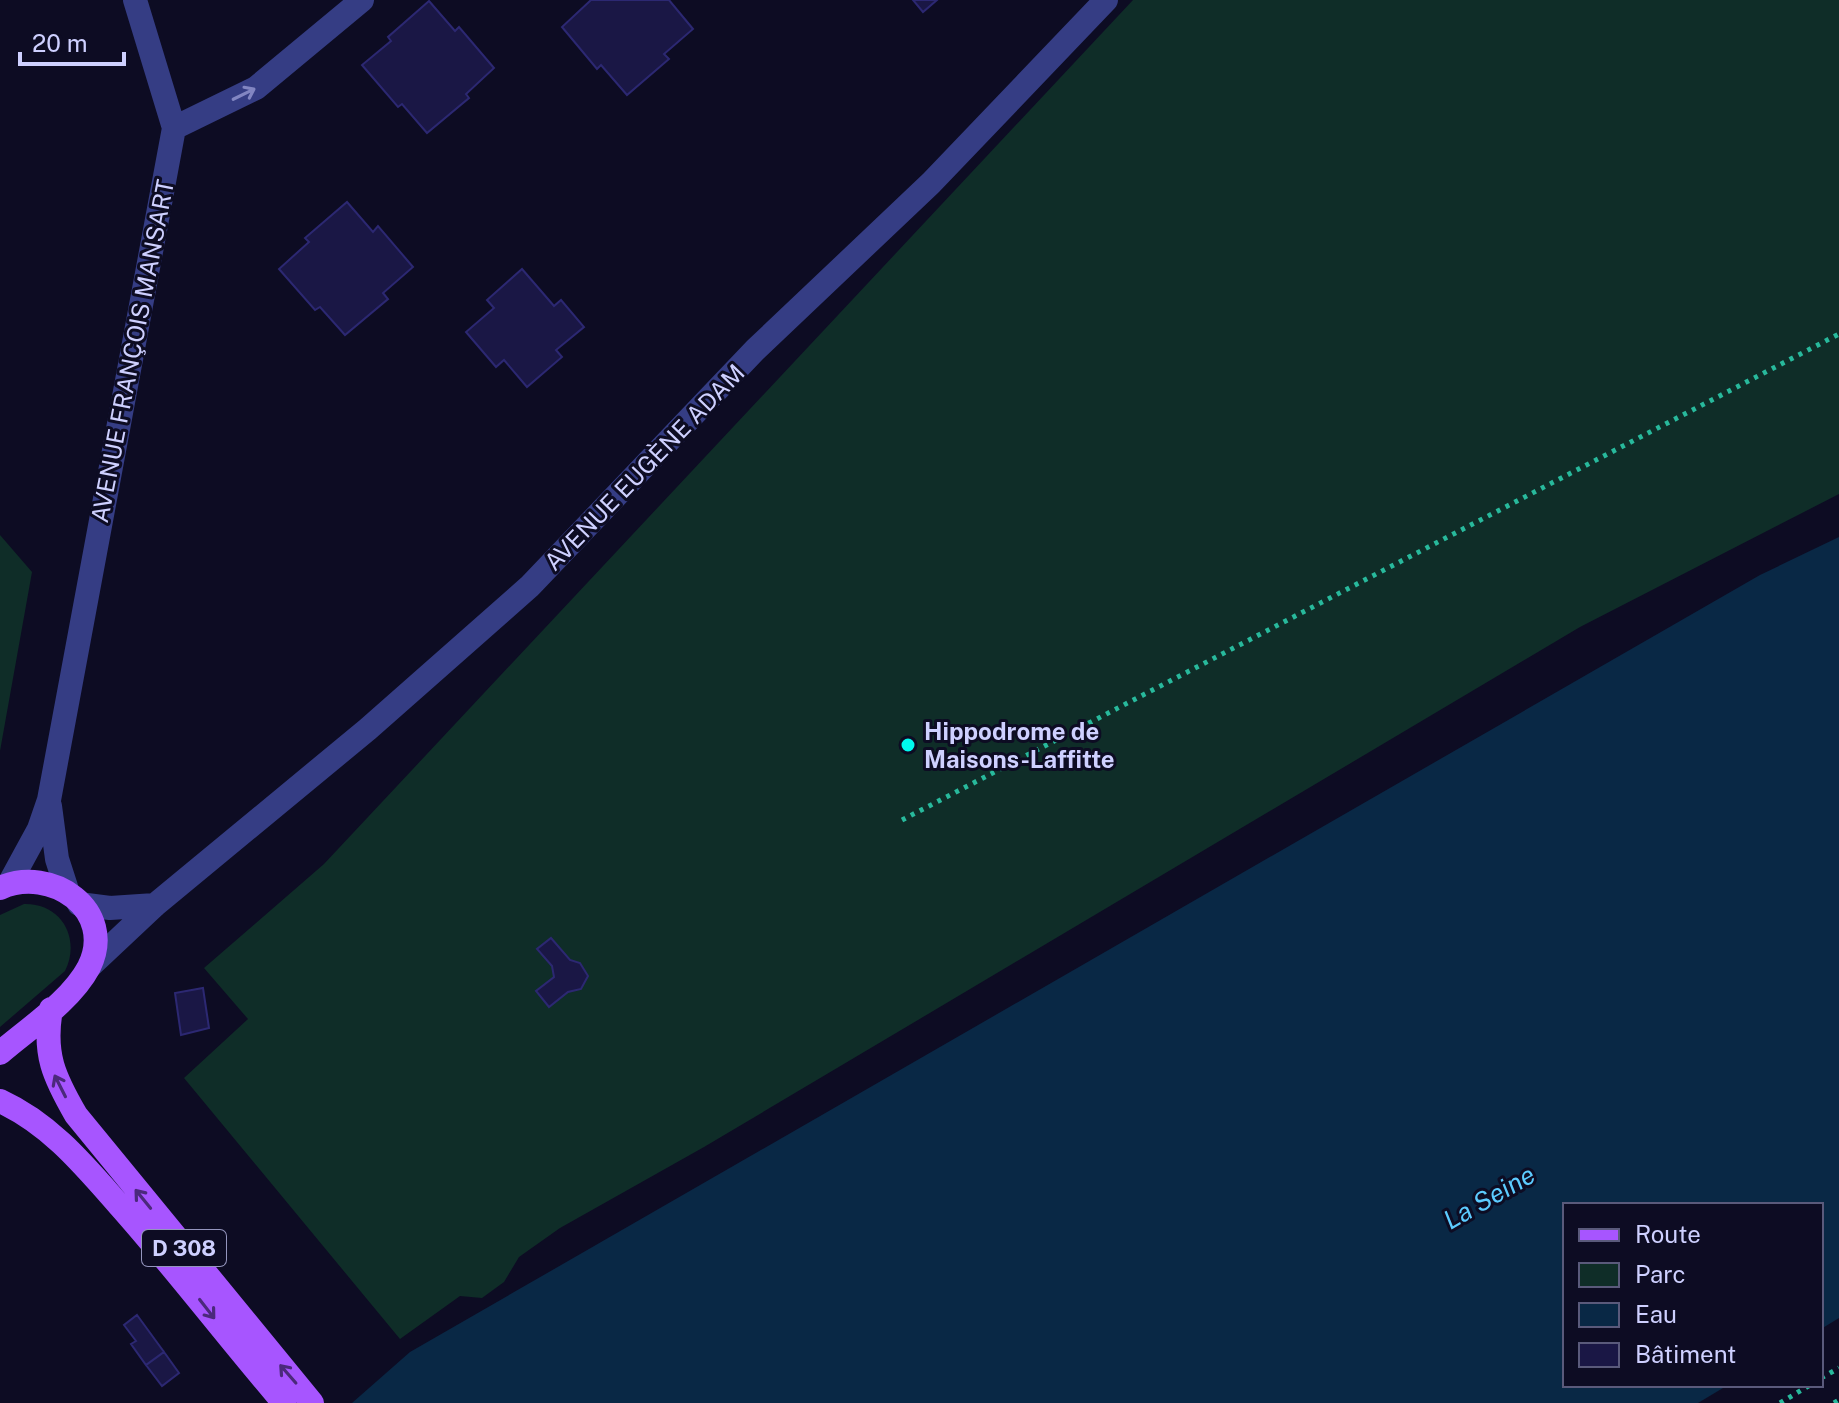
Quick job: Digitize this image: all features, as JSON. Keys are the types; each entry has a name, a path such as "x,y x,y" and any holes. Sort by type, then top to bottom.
{"main road":[{"path":"0,1053 51,1009 89,967 93,931 73,897 33,880 4,886"},
{"name":"D 308","path":"51,1009 47,1050 61,1089 76,1115 255,1353 284,1403"},
{"name":"D 308","path":"0,1101 49,1130 255,1353 312,1403"}],"street":[{"path":"135,0 174,128 256,88 362,0"},
{"name":"AVENUE EUGÈNE ADAM","path":"89,967 155,905 368,729 530,586 755,350 931,183 1106,0"},
{"name":"AVENUE FRANÇOIS MANSART","path":"4,886 39,829 49,800 174,128"},
{"name":"AVENUE FRANÇOIS MANSART","path":"49,800 57,859 73,897"},
{"path":"73,897 110,908 155,905"}],"path":[{"path":"902,820 1839,334"},
{"path":"1780,1403 1807,1387"}],"green space":[{"name":"Hippodrome de Maisons-Laffitte","path":"1133,0 1839,0 1839,494 1580,627 704,1147 560,1228 519,1257 504,1282 482,1298 460,1296 400,1339 184,1078 248,1019 204,968 324,864"},
{"path":"0,535 32,572 0,751"},
{"path":"24,904 37,905 58,916 69,935 69,959 65,971 0,1027 0,915"}],"water":[{"name":"La Seine","path":"1839,537 1839,1318 1823,1328 1823,1203 1563,1203 1563,1387 1725,1387 1698,1403 352,1403 410,1352 1760,575"}],"building":[{"path":"591,0 669,0 693,29 664,54 669,59 627,95 601,65 597,69 562,27"},
{"path":"913,0 937,0 923,12"},
{"path":"429,1 455,31 459,27 494,68 466,94 469,98 427,133 402,104 398,107 362,65 391,41 388,37"},
{"path":"347,202 373,232 378,226 413,267 383,293 388,299 345,335 320,307 315,310 279,269 309,242 305,238"},
{"path":"522,269 554,306 561,300 584,327 556,350 562,357 527,387 504,360 496,367 466,332 494,308 487,300"},
{"path":"551,938 570,960 580,963 588,976 581,989 568,992 549,1007 536,991 554,977 552,966 537,949"},
{"path":"203,988 209,1028 181,1035 175,993"},
{"path":"137,1315 164,1352 146,1365 131,1344 136,1341 124,1325"},
{"path":"164,1352 179,1373 162,1386 146,1365"}],"place":[{"name":"Hippodrome de Maisons-Laffitte","path":"908,745"}]}
